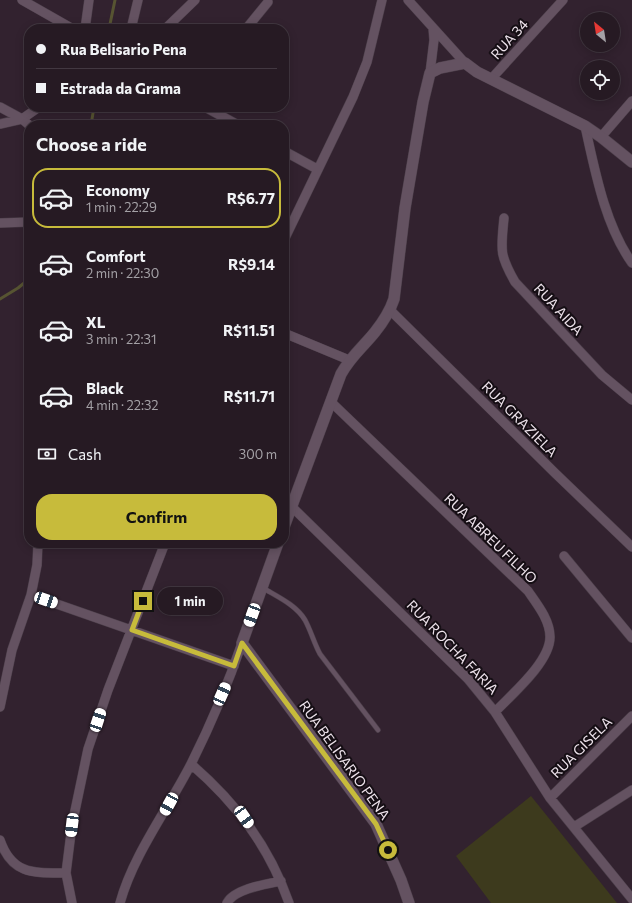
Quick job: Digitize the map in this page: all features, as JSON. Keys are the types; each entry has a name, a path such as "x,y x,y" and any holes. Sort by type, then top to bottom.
{"street":[{"path":"22,0 64,24"},
{"path":"86,24 89,0"},
{"path":"132,24 138,0"},
{"path":"170,24 195,0"},
{"path":"289,229 353,97 367,62 382,0"},
{"path":"408,0 465,64 477,72 492,78 584,126 601,136 632,162"},
{"name":"RUA 34","path":"492,78 563,0"},
{"path":"250,24 268,2"},
{"path":"289,514 341,374 349,360 375,332 390,310 398,284 406,200 423,102 430,73 434,40 433,28"},
{"path":"430,73 448,66 465,64"},
{"path":"601,136 632,101"},
{"path":"0,107 24,121"},
{"path":"28,120 35,112"},
{"path":"215,112 229,120"},
{"path":"0,124 24,122"},
{"path":"584,126 600,188 616,235 623,251 632,263"},
{"path":"289,154 317,169"},
{"name":"RUA AIDA","path":"504,218 501,252 506,267 515,282 602,376 632,400"},
{"path":"0,223 24,222"},
{"name":"RUA GRAZIELA","path":"390,310 632,547"},
{"path":"289,335 349,360"},
{"name":"RUA ABREU FILHO","path":"331,402 528,591 546,620 550,637 547,652 536,669 496,712"},
{"name":"RUA ROCHA FARIA","path":"292,507 468,679 496,712 550,798 632,899"},
{"path":"0,706 12,650 31,595 37,565 38,548"},
{"path":"72,903 66,872 72,825 88,749 108,690 163,548"},
{"path":"120,903 123,892 139,858 191,764 234,666 276,548"},
{"path":"564,556 632,638"},
{"path":"31,595 234,666"},
{"name":"RUA BELISARIO PENA","path":"242,643 376,824 398,874 408,903"},
{"name":"RUA GISELA","path":"550,798 632,716"},
{"path":"191,764 219,789 244,817 261,842 281,881 289,903"},
{"path":"574,827 632,790"},
{"path":"0,840 9,860 21,869 43,873 66,872"},
{"path":"227,903 229,899 250,889 281,881"}],"lane":[{"path":"261,587 290,605 300,614 305,621 313,643 320,654 378,730"}],"shaded area":[{"path":"531,796 617,903 491,903 456,856"}],"waterway":[{"path":"110,24 115,0"},
{"path":"92,120 93,112"},
{"path":"0,299 24,283"}],"route":[{"path":"143,601 132,630 234,666 242,643 298,721 376,824 388,850"}]}
